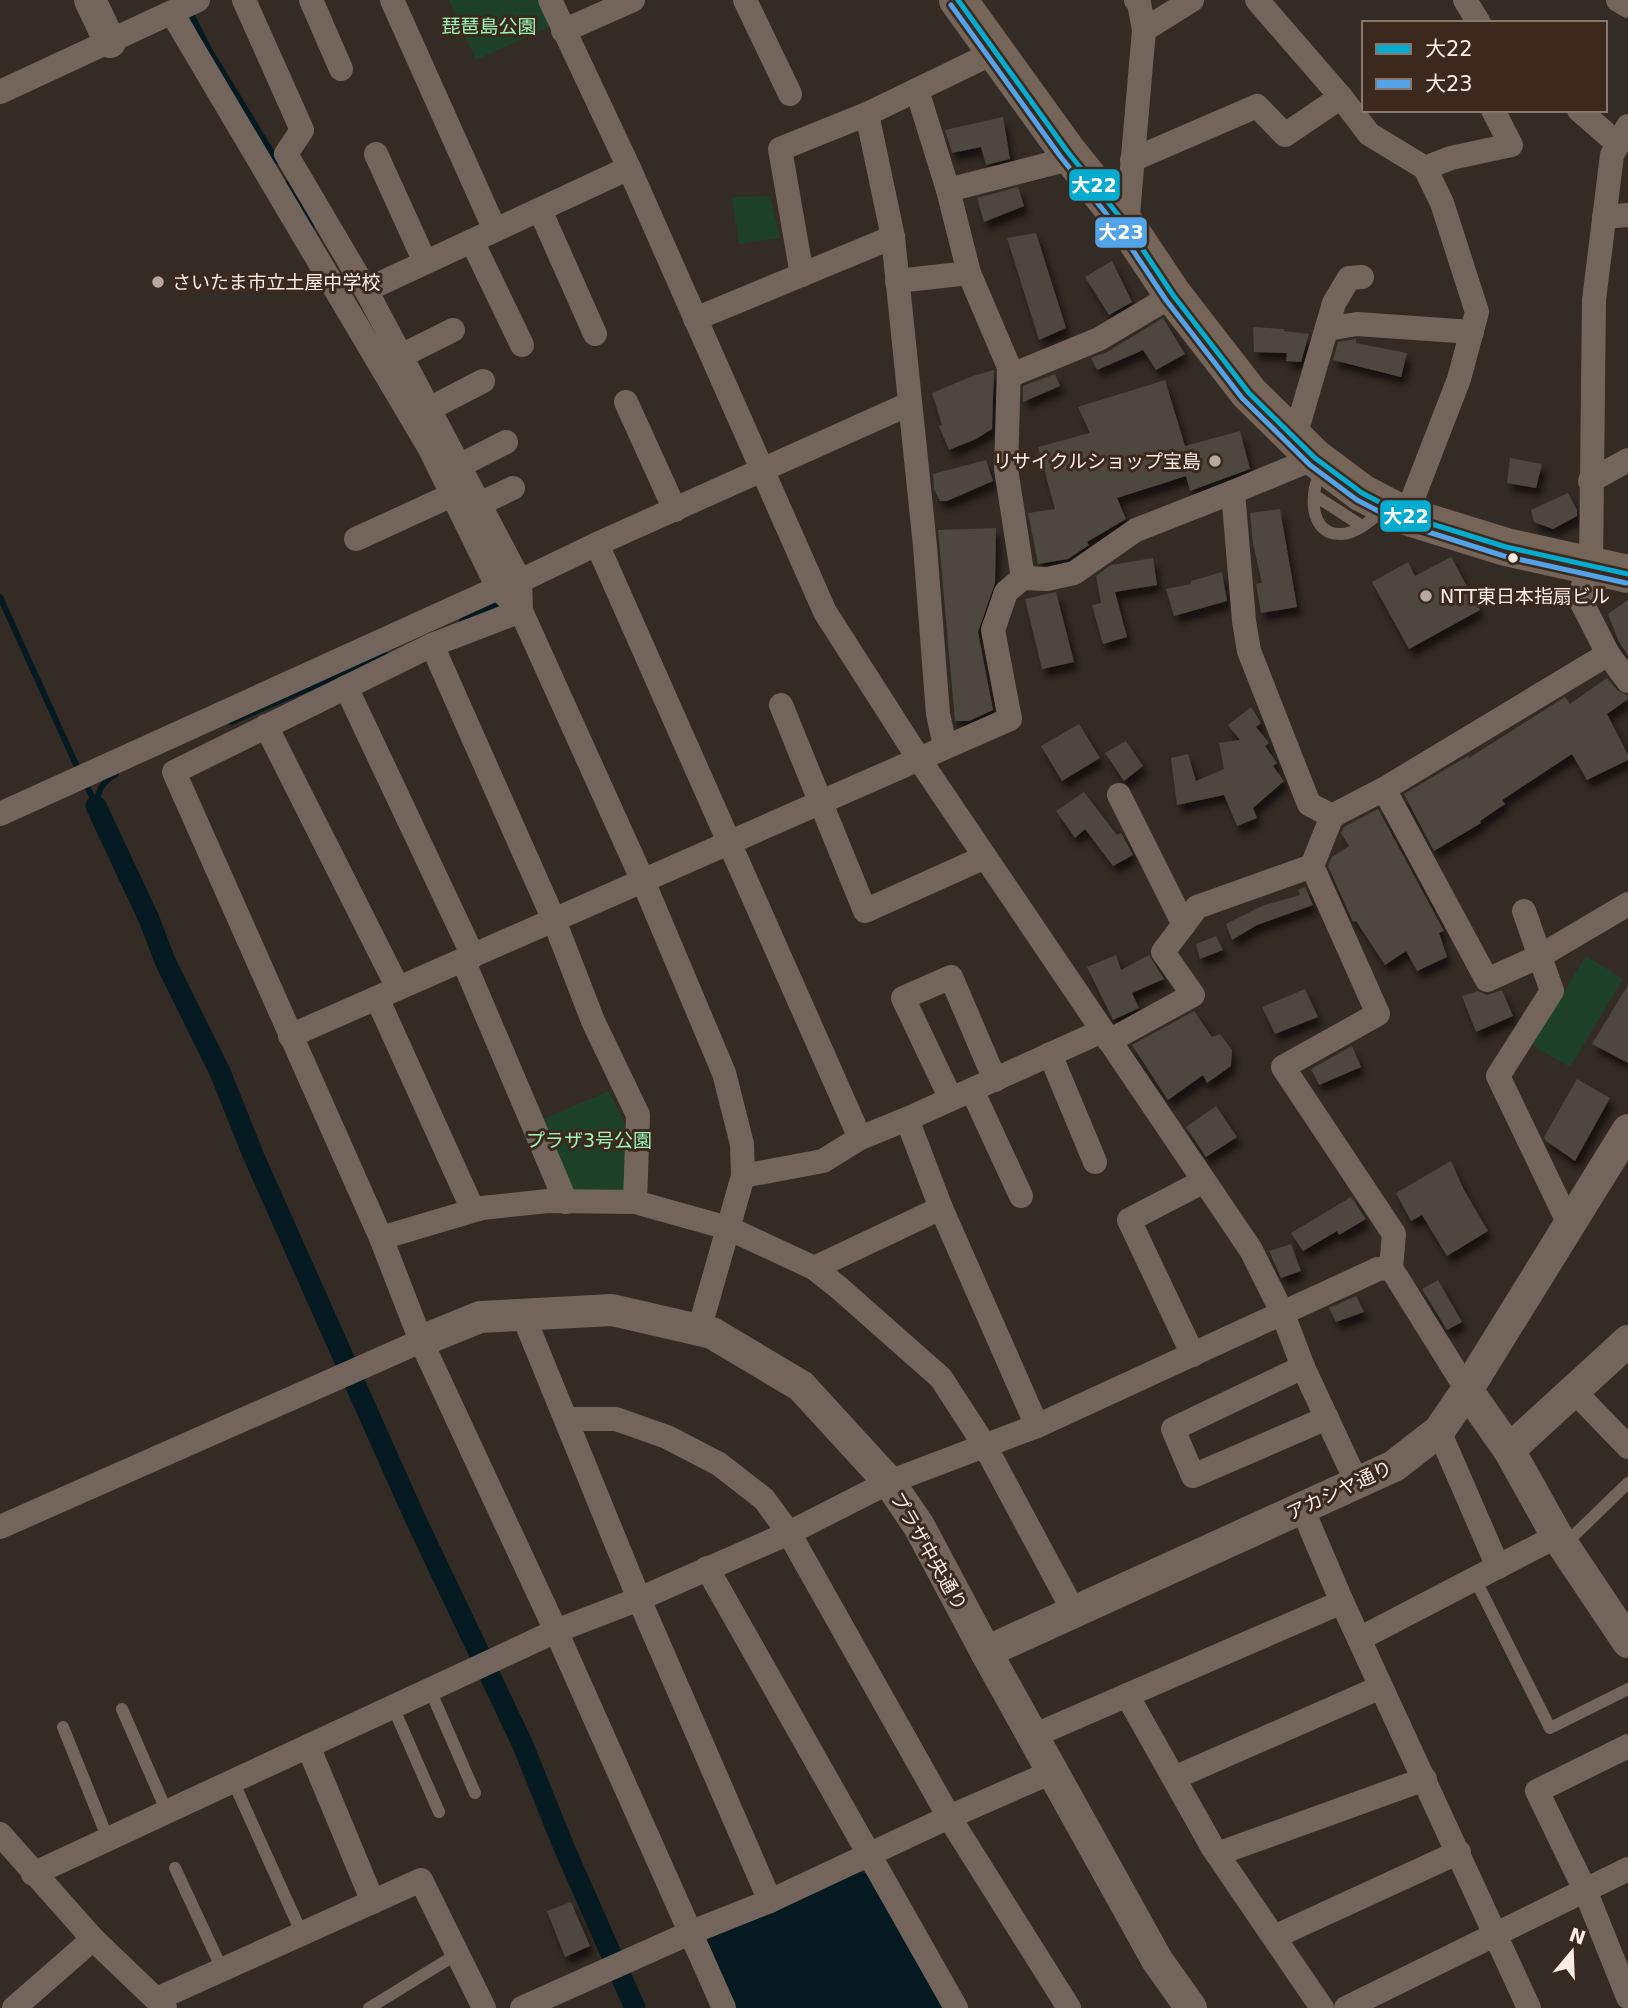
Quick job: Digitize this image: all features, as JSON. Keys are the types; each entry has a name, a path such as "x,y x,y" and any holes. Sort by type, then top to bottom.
{"main road":[{"path":"958,0 1126,226 1173,295 1249,393 1312,464 1363,493 1385,516 1628,574"}],"street":[{"path":"90,0 110,42"},
{"path":"244,0 303,130 286,154 366,290 479,504 509,585 643,881 724,1073 742,1144 743,1176 699,1330"},
{"path":"311,0 341,69"},
{"path":"392,0 495,230"},
{"path":"550,0 629,168 825,612 919,759 1251,1250 1283,1314 1303,1367 1357,1483"},
{"path":"564,31 633,0"},
{"path":"745,0 790,94"},
{"path":"1126,226 1144,30 1139,3 1136,0"},
{"path":"1144,30 1192,0"},
{"path":"1257,0 1341,97 1369,134 1424,168 1441,203 1477,312 1459,379 1385,516"},
{"path":"1465,0 1478,21"},
{"path":"1618,0 1628,6"},
{"path":"0,92 186,4 430,449 452,495 509,585"},
{"path":"802,275 780,149 867,114 997,51"},
{"path":"917,90 948,190 969,273 1009,367 1006,468 1023,578"},
{"path":"1132,160 1257,106 1284,135 1341,97"},
{"path":"1424,168 1451,158 1511,145 1494,112"},
{"path":"1582,112 1623,135 1612,155 1616,216 1594,300 1591,565 1582,589 1582,603 1608,654 1628,681"},
{"path":"867,114 893,237 925,546 937,714 945,746"},
{"path":"376,154 425,262"},
{"path":"948,190 1073,158"},
{"path":"366,290 629,168"},
{"path":"540,210 595,334"},
{"path":"695,319 893,237"},
{"path":"472,241 522,345"},
{"path":"897,281 969,273"},
{"path":"290,1036 1010,719 993,630 1006,592 1023,578 1046,579 1074,573 1136,530 1312,464 1327,329 1334,303 1349,278 1362,277"},
{"path":"1009,376 1099,339 1173,295"},
{"path":"1327,329 1357,324 1472,332"},
{"path":"401,356 453,330"},
{"path":"429,409 483,381"},
{"path":"626,402 674,510"},
{"path":"0,814 909,404"},
{"path":"459,466 506,442"},
{"path":"1590,481 1628,460"},
{"path":"479,504 513,488"},
{"path":"1233,492 1244,621 1250,651 1309,804 1332,816"},
{"path":"356,539 452,495"},
{"path":"597,544 860,1138"},
{"path":"521,611 432,645 174,772 381,1238 421,1341 556,1631 724,2008"},
{"path":"432,645 554,920 593,1020 638,1115 635,1202"},
{"path":"1608,654 1384,789 1332,816 1312,866 1378,1013 1283,1067 1394,1234 1391,1268 1467,1390 1509,1450 1560,1541 1628,1642"},
{"path":"346,687 468,958 566,1202"},
{"path":"781,705 865,911 985,857"},
{"path":"266,726 387,993 473,1210"},
{"path":"1384,789 1487,980 1540,957 1628,904"},
{"path":"1119,795 1184,925"},
{"path":"743,1176 823,1161 860,1138 1051,1055 1105,1036 1193,995 1163,952 1197,907 1312,866"},
{"path":"1524,911 1552,991 1497,1076 1569,1224"},
{"path":"1051,1055 1095,1162"},
{"path":"973,1090 1021,1196"},
{"path":"908,1119 941,1208 1037,1426"},
{"name":"アカシヤ通り","path":"986,1652 1394,1466 1439,1431 1628,1129"},
{"path":"1193,1355 1129,1220 1204,1181"},
{"path":"381,1238 473,1210 548,1201 635,1202 728,1228 814,1268 940,1378 985,1446 1074,1612"},
{"path":"814,1268 941,1208"},
{"path":"33,1874 556,1631 639,1599 789,1533 889,1482 1037,1426 1378,1269 1391,1268"},
{"name":"プラザ中央通り","path":"421,1341 480,1317 612,1310 712,1333 801,1386 889,1482 919,1526 1157,1960 1191,2008"},
{"path":"523,1315 639,1599 769,1901"},
{"path":"0,1527 421,1341"},
{"path":"1509,1450 1628,1341"},
{"path":"1303,1367 1173,1429 1193,1476 1327,1418"},
{"path":"1573,1390 1628,1447"},
{"path":"566,1419 616,1419 667,1437 719,1464 764,1499 789,1533 948,1817 1069,2008"},
{"path":"1439,1431 1498,1567"},
{"path":"1303,1508 1342,1602 1530,2008"},
{"path":"1359,1639 1498,1567 1560,1541"},
{"path":"707,1568 956,2008"},
{"path":"1033,1736 1342,1602"},
{"path":"1174,1778 1381,1687"},
{"path":"1127,1695 1217,1854 1322,2008"},
{"path":"308,1746 373,1902"},
{"path":"1628,1746 1538,1791 1585,1890 1628,1997"},
{"path":"522,2008 769,1901 948,1817 1052,1772"},
{"path":"1217,1854 1425,1779"},
{"path":"0,1834 93,1939 161,2003 222,1969 421,1880 484,2008"},
{"path":"1274,1937 1459,1852"},
{"path":"1346,2008 1628,1869"},
{"path":"14,2008 93,1939"}],"lane":[{"path":"1312,464 1313,504 1320,526 1331,533 1343,534 1385,516"},
{"path":"1560,1541 1628,1483"},
{"path":"1475,1579 1550,1728 1628,1689"},
{"path":"430,1690 475,1793"},
{"path":"393,1707 439,1812"},
{"path":"122,1709 167,1812"},
{"path":"63,1727 108,1839"},
{"path":"233,1781 302,1934"},
{"path":"175,1868 222,1969"},
{"path":"369,2008 457,1954"}],"green space":[{"name":"琵琶島公園","path":"449,0 539,0 551,26 476,60"},
{"path":"770,196 780,238 739,244 732,197"},
{"path":"1586,956 1623,979 1570,1067 1532,1045"},
{"name":"プラザ3号公園","path":"609,1091 624,1122 629,1160 627,1189 617,1198 570,1189 541,1120"}],"water":[{"path":"858,1871 867,1874 944,2008 732,2008 704,1945 709,1936"}],"building":[{"path":"1003,117 1010,159 986,165 981,147 952,153 945,130"},
{"path":"1018,187 1024,206 984,222 977,198"},
{"path":"1036,233 1066,328 1039,340 1007,238"},
{"path":"1112,261 1132,302 1109,315 1085,277"},
{"path":"1163,318 1185,354 1156,370 1143,350 1097,370 1091,358 1107,352"},
{"path":"1253,327 1309,334 1301,362 1286,361 1287,353 1254,352"},
{"path":"1356,339 1356,343 1407,353 1401,377 1333,360 1338,342"},
{"path":"994,370 992,429 949,450 939,426 942,425 932,393"},
{"path":"1055,374 1060,386 1023,402 1023,386"},
{"path":"1165,380 1185,446 1240,431 1250,469 1190,491 1186,476 1117,498 1126,519 1087,542 1089,545 1068,559 1038,564 1028,513 1055,509 1038,447 1090,433 1078,407"},
{"path":"1510,458 1542,464 1536,488 1507,483"},
{"path":"986,460 993,481 947,501 940,501 934,489 933,474"},
{"path":"1568,493 1577,510 1577,516 1553,529 1534,522 1531,510"},
{"path":"1280,509 1297,607 1261,613 1256,584 1262,583 1253,544 1250,513"},
{"path":"996,528 995,583 978,632 993,710 969,721 955,721 938,530"},
{"name":"NTT東日本指扇ビル","path":"1451,557 1480,610 1409,649 1372,582 1408,562 1415,576"},
{"path":"1153,558 1157,585 1115,592 1127,637 1103,644 1092,605 1101,603 1096,576 1111,565"},
{"path":"1222,572 1227,601 1174,616 1166,589 1191,584 1191,581"},
{"path":"1056,592 1074,662 1042,669 1025,599"},
{"path":"1628,600 1628,656 1618,640 1608,614"},
{"path":"1607,678 1617,690 1628,696 1628,699 1607,714 1628,760 1587,780 1572,754 1502,800 1505,804 1480,821 1481,823 1434,851 1404,794 1468,756 1469,758 1565,697 1570,704"},
{"path":"1251,707 1261,723 1256,727 1269,743 1265,746 1277,763 1273,766 1284,781 1253,808 1257,818 1237,826 1224,795 1177,805 1171,758 1188,754 1196,781 1224,769 1219,743 1240,740 1228,725"},
{"path":"1079,724 1100,758 1062,781 1041,746"},
{"path":"1126,741 1143,766 1124,781 1105,753"},
{"path":"1084,792 1117,835 1121,833 1133,855 1113,866 1085,829 1075,838 1056,811"},
{"path":"1378,809 1444,931 1439,933 1447,957 1417,971 1406,951 1385,965 1356,921 1353,922 1328,866 1332,857 1349,846 1341,833 1344,827"},
{"path":"1305,887 1313,905 1257,925 1232,940 1226,924 1262,906 1300,895 1298,890"},
{"path":"1216,936 1223,950 1200,959 1196,944"},
{"path":"1116,955 1121,970 1149,955 1164,979 1132,993 1139,1008 1113,1020 1087,967"},
{"path":"1628,985 1628,1063 1592,1044"},
{"path":"1305,989 1318,1017 1275,1034 1262,1007"},
{"path":"1502,990 1513,1016 1476,1032 1462,996 1478,991 1487,995"},
{"path":"1194,1011 1212,1037 1220,1034 1232,1050 1231,1066 1207,1083 1203,1075 1168,1100 1132,1045"},
{"path":"1352,1046 1361,1067 1319,1085 1311,1069"},
{"path":"1577,1079 1610,1098 1575,1161 1544,1137"},
{"path":"1216,1106 1237,1137 1206,1157 1186,1127"},
{"path":"1451,1161 1488,1231 1447,1256 1422,1215 1411,1221 1396,1193"},
{"path":"1351,1197 1366,1219 1339,1235 1337,1231 1303,1251 1291,1233"},
{"path":"1291,1244 1301,1271 1281,1278 1269,1251"},
{"path":"1438,1280 1462,1322 1447,1330 1422,1289"},
{"path":"1356,1296 1364,1312 1336,1322 1329,1308"},
{"path":"571,1902 590,1946 565,1957 547,1911"}],"waterway":[{"path":"189,10 210,51 277,161"},
{"path":"289,183 312,226"},
{"path":"0,597 79,771"},
{"path":"462,621 502,601"},
{"path":"231,722 385,655"},
{"path":"96,806 102,787 116,774"},
{"path":"84,780 96,805"},
{"path":"96,806 149,919 165,961 220,1072 254,1157 415,1518 522,1743 563,1845 635,2008"}],"transit line":[{"name":"大22","path":"958,0 1067,151 1127,226 1173,295 1249,393 1315,458 1362,493 1406,516 1506,547 1628,574"},
{"name":"大23","path":"951,5 1060,156 1120,231 1166,300 1242,398 1310,465 1357,500 1403,524 1504,556 1626,583"}],"place":[{"name":"さいたま市立土屋中学校","path":"158,282"},
{"name":"リサイクルショップ宝島","path":"1215,461"},
{"name":"NTT東日本指扇ビル","path":"1426,596"}]}
